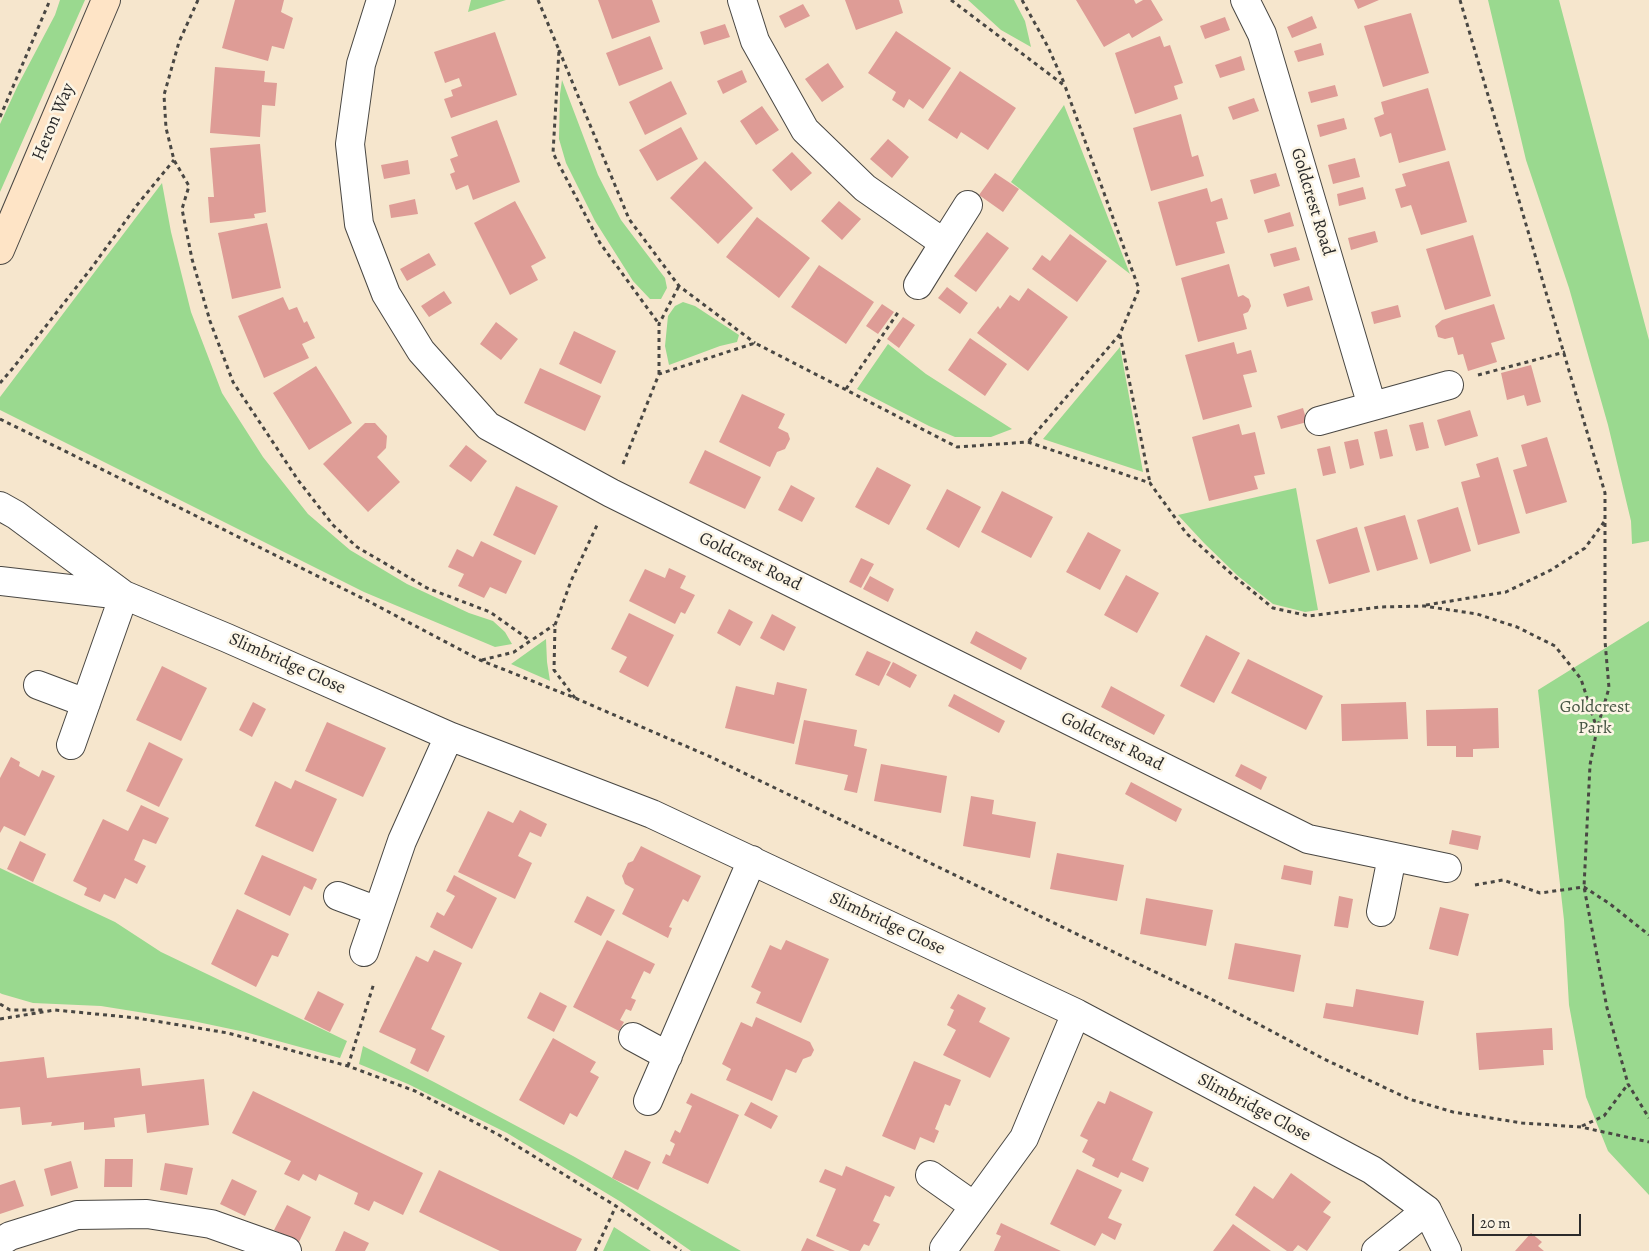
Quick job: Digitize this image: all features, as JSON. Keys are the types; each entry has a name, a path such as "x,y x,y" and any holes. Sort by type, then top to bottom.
{"street":[{"name":"Heron Way","path":"1,246 106,0"},
{"name":"Goldcrest Road","path":"381,0 361,64 350,144 359,224 386,294 421,351 488,426 612,493 1308,839 1447,868"},
{"path":"742,0 755,41 805,130 865,188 944,244"},
{"name":"Goldcrest Road","path":"1245,0 1262,34 1372,406"},
{"path":"918,285 968,204"},
{"path":"1319,421 1449,385"},
{"name":"Slimbridge Close","path":"0,506 16,515 124,595 227,638 449,736 652,814 1076,1013 1372,1170 1427,1210 1447,1251"},
{"name":"Slimbridge Close","path":"0,581 124,595"},
{"path":"71,745 124,595"},
{"path":"38,685 86,703"},
{"path":"364,952 402,841 449,736"},
{"path":"1381,912 1392,857"},
{"path":"648,1101 752,860"},
{"path":"338,896 378,911"},
{"path":"944,1248 1024,1138 1076,1013"},
{"path":"633,1037 668,1056"},
{"path":"930,1175 974,1206"},
{"path":"1376,1251 1427,1210"},
{"path":"0,1242 10,1236 77,1215 147,1214 211,1224 287,1251"}],"path":[{"path":"1,115 50,0"},
{"path":"198,0 179,42 164,95 166,128 174,160 189,186 182,209 188,243 210,321 233,382 298,480 333,526 357,547 427,588 490,612 531,641"},
{"path":"538,0 629,219 679,286 755,343 957,447 1028,442 1150,483"},
{"path":"952,0 1065,86"},
{"path":"1022,0 1048,47 1065,86 1139,289 1120,334 1028,442"},
{"path":"1460,0 1605,493 1605,641 1609,688 1597,729 1590,764 1584,887 1608,1008 1628,1084 1649,1118"},
{"path":"559,50 553,153 600,243 659,324"},
{"path":"0,382 14,368 93,266 137,205 174,160"},
{"path":"846,389 918,285"},
{"path":"575,698 554,670 555,625 571,581 612,493 659,374 659,324 679,286"},
{"path":"1120,334 1150,483 1186,533 1273,608 1309,616 1380,607 1424,606 1506,592 1551,570 1584,548 1605,521"},
{"path":"659,374 755,343"},
{"path":"1449,385 1479,374 1565,352"},
{"path":"0,419 368,601 480,660 575,698 711,757 1211,998 1324,1059 1409,1099 1452,1112 1513,1122 1581,1127 1649,1142"},
{"path":"1424,606 1477,614 1517,627 1555,646 1581,679 1597,729"},
{"path":"480,660 514,652 555,625"},
{"path":"1447,868 1463,888 1503,880 1540,893 1584,887 1610,904 1649,935"},
{"path":"348,1066 379,966 364,952"},
{"path":"0,1004 10,1010 55,1010 137,1018 228,1034 348,1066 415,1091 491,1131 616,1206 681,1251"},
{"path":"0,1019 55,1010"},
{"path":"1581,1127 1604,1116 1628,1084"},
{"path":"595,1251 616,1206"}],"green space":[{"path":"60,0 85,0 0,192 0,124 55,15"},
{"path":"471,0 506,0 468,12"},
{"path":"968,0 1014,0 1025,21 1031,47 1001,30"},
{"path":"1488,0 1559,0 1649,340 1649,541 1632,544 1631,521 1608,425 1569,288 1526,160"},
{"path":"562,80 598,175 621,220 665,278 667,288 661,299 650,299 633,281 595,221 566,163 559,139"},
{"path":"1064,105 1130,274 1011,182"},
{"path":"162,183 171,232 191,312 222,393 263,457 308,514 350,550 407,584 469,613 493,621 505,632 512,644 495,647 364,592 0,410 0,397"},
{"path":"683,302 695,306 739,335 737,342 720,346 669,365 665,346 668,316 675,306"},
{"path":"888,344 926,374 1012,429 991,437 955,437 929,426 857,389"},
{"path":"1120,347 1143,472 1043,439"},
{"path":"1296,488 1318,610 1305,612 1273,604 1238,576 1178,515"},
{"name":"Goldcrest Park","path":"1649,621 1649,1195 1608,1151 1586,1097 1569,1005 1564,920 1538,690"},
{"path":"546,639 550,681 511,664"},
{"path":"0,868 115,922 161,952 347,1041 340,1058 245,1032 188,1020 101,1006 33,1003 0,993"},
{"path":"363,1046 573,1156 741,1251 691,1251 621,1202 507,1133 408,1084 359,1064"},
{"path":"614,1227 651,1251 603,1251"}],"building":[{"path":"235,0 284,0 281,12 293,18 284,49 272,46 268,61 222,48"},
{"path":"598,0 652,0 660,22 612,39"},
{"path":"845,0 899,0 903,13 856,30"},
{"path":"1076,0 1134,0 1136,4 1143,0 1151,0 1163,20 1132,38 1129,33 1104,47"},
{"path":"1354,0 1379,0 1358,9"},
{"path":"803,4 810,16 785,28 779,16"},
{"path":"1411,13 1429,73 1383,87 1364,26"},
{"path":"1312,16 1317,28 1292,38 1287,27"},
{"path":"1225,17 1230,30 1205,39 1200,26"},
{"path":"725,24 730,37 704,45 700,32"},
{"path":"896,31 951,68 923,109 909,99 904,108 892,100 896,92 868,73"},
{"path":"495,32 517,95 451,118 444,99 453,96 451,90 462,86 459,78 445,83 434,52"},
{"path":"650,36 663,69 619,86 606,53"},
{"path":"1160,36 1164,47 1170,45 1183,83 1174,86 1178,99 1135,114 1115,53"},
{"path":"1321,43 1324,55 1298,62 1294,51"},
{"path":"1241,56 1245,70 1220,78 1215,65"},
{"path":"828,63 844,87 822,102 805,79"},
{"path":"215,67 265,71 264,82 277,83 275,106 262,105 260,137 210,133"},
{"path":"742,70 747,82 723,94 717,81"},
{"path":"960,71 1016,108 988,150 961,132 957,139 928,120"},
{"path":"671,81 687,114 645,135 629,102"},
{"path":"1335,85 1338,96 1311,103 1308,92"},
{"path":"1428,88 1446,150 1399,163 1391,133 1380,137 1374,118 1384,114 1381,102"},
{"path":"1254,98 1259,111 1233,120 1228,107"},
{"path":"762,106 779,130 756,145 740,121"},
{"path":"1181,114 1192,157 1198,155 1204,176 1151,191 1133,128"},
{"path":"1344,118 1347,129 1320,137 1317,125"},
{"path":"497,120 520,182 473,200 468,185 456,190 450,174 455,172 450,159 458,156 451,137"},
{"path":"681,127 698,159 657,181 639,150"},
{"path":"888,139 909,157 892,178 870,159"},
{"path":"260,144 266,212 254,214 255,218 210,223 208,197 214,197 210,148"},
{"path":"792,152 812,173 791,191 772,170"},
{"path":"1355,158 1360,177 1333,184 1328,165"},
{"path":"408,160 410,174 384,179 381,165"},
{"path":"705,161 753,208 718,244 670,198"},
{"path":"1449,161 1467,222 1421,235 1411,205 1401,208 1395,189 1406,186 1402,174"},
{"path":"995,173 1019,189 1003,212 979,195"},
{"path":"1276,173 1280,186 1254,194 1250,180"},
{"path":"1363,187 1366,199 1339,206 1337,194"},
{"path":"1207,188 1211,202 1222,198 1228,219 1216,222 1225,253 1176,266 1158,202"},
{"path":"415,199 418,214 391,218 389,205"},
{"path":"515,201 546,258 531,266 538,280 510,295 474,223"},
{"path":"839,201 861,219 842,240 821,221"},
{"path":"1290,212 1294,226 1268,233 1264,220"},
{"path":"757,217 810,258 779,298 726,257"},
{"path":"267,223 281,288 232,299 218,233"},
{"path":"1375,231 1378,242 1351,250 1348,238"},
{"path":"987,232 1009,248 976,292 954,276"},
{"path":"1070,234 1107,261 1077,302 1032,269 1042,255 1050,261"},
{"path":"1473,235 1491,296 1445,310 1426,249"},
{"path":"1296,247 1300,260 1274,267 1270,254"},
{"path":"429,253 436,265 407,281 400,269"},
{"path":"1229,264 1238,297 1243,295 1249,299 1251,306 1248,312 1243,314 1247,329 1198,342 1181,278"},
{"path":"819,265 874,302 846,344 791,307"},
{"path":"1309,286 1313,300 1287,307 1283,294"},
{"path":"947,287 968,303 960,314 938,298"},
{"path":"1028,288 1068,317 1028,371 977,333 998,306 1000,309 1010,295 1019,301"},
{"path":"444,291 452,303 429,317 421,306"},
{"path":"283,297 289,310 297,307 304,323 307,321 315,338 302,344 309,358 264,378 238,316"},
{"path":"882,304 894,312 878,334 866,326"},
{"path":"1494,304 1505,339 1491,343 1497,362 1468,371 1463,354 1458,355 1453,337 1445,339 1438,337 1435,326 1442,320"},
{"path":"1398,305 1401,317 1374,324 1371,312"},
{"path":"903,317 915,325 899,348 887,339"},
{"path":"496,322 518,339 501,360 480,344"},
{"path":"574,331 616,351 601,384 559,364"},
{"path":"970,338 1007,364 985,396 948,370"},
{"path":"1234,342 1237,354 1251,350 1257,372 1243,375 1252,407 1203,420 1185,355"},
{"path":"1531,365 1541,402 1527,406 1524,395 1507,400 1501,373"},
{"path":"316,366 352,423 309,450 273,393"},
{"path":"540,368 601,396 585,431 524,403"},
{"path":"742,394 785,414 778,428 788,433 790,439 785,449 777,452 770,467 719,442"},
{"path":"1303,408 1307,422 1281,429 1277,416"},
{"path":"1470,410 1478,436 1445,446 1437,420"},
{"path":"1423,422 1429,448 1416,451 1409,425"},
{"path":"365,423 375,423 387,436 386,448 377,457 400,482 368,512 323,464"},
{"path":"1239,424 1242,435 1255,432 1265,474 1254,476 1258,489 1209,501 1192,437"},
{"path":"1387,429 1393,456 1380,459 1374,432"},
{"path":"1547,437 1567,502 1526,514 1513,470 1527,466 1521,445"},
{"path":"1358,439 1364,465 1350,469 1344,442"},
{"path":"466,445 487,461 471,482 449,466"},
{"path":"1330,446 1336,473 1323,476 1317,449"},
{"path":"705,450 761,477 745,509 689,483"},
{"path":"1498,457 1520,533 1478,545 1461,482 1480,477 1476,464"},
{"path":"877,467 911,485 889,525 855,507"},
{"path":"791,485 815,498 802,522 778,510"},
{"path":"516,486 558,506 535,555 493,535"},
{"path":"947,489 981,507 959,548 926,529"},
{"path":"1002,491 1053,517 1031,558 981,532"},
{"path":"1458,507 1471,551 1430,564 1417,520"},
{"path":"1405,515 1418,559 1377,571 1364,527"},
{"path":"1357,527 1370,572 1329,584 1316,540"},
{"path":"1088,532 1121,550 1100,590 1066,572"},
{"path":"481,541 522,561 506,594 490,587 484,598 458,586 464,574 448,567 457,549 473,557"},
{"path":"861,558 874,564 861,588 849,582"},
{"path":"669,568 686,576 680,588 695,595 685,614 681,612 675,624 629,601 645,569 665,578"},
{"path":"1126,575 1159,593 1137,633 1104,615"},
{"path":"870,576 894,589 888,602 863,589"},
{"path":"729,609 753,622 740,646 717,633"},
{"path":"629,613 674,635 648,687 619,672 627,657 611,649"},
{"path":"772,614 796,627 784,651 760,638"},
{"path":"976,631 1027,658 1021,670 970,643"},
{"path":"1206,635 1240,653 1214,703 1180,686"},
{"path":"867,651 891,662 879,686 855,675"},
{"path":"1248,659 1323,696 1306,730 1231,693"},
{"path":"893,662 917,675 910,688 886,675"},
{"path":"162,666 207,688 181,741 136,720"},
{"path":"777,682 807,689 794,744 725,728 736,686 774,695"},
{"path":"1111,686 1165,715 1154,735 1101,707"},
{"path":"954,694 1005,721 999,733 948,706"},
{"path":"253,702 266,709 252,737 239,730"},
{"path":"1406,702 1408,739 1342,741 1341,704"},
{"path":"1498,708 1499,748 1473,749 1473,757 1456,757 1456,746 1427,746 1426,710"},
{"path":"804,720 857,730 854,746 867,749 857,793 844,790 848,775 795,764"},
{"path":"327,722 386,748 363,797 305,771"},
{"path":"149,742 183,759 159,807 126,791"},
{"path":"11,757 20,762 19,766 39,777 42,770 55,776 25,836 4,826 0,833 0,778"},
{"path":"881,764 947,776 941,813 874,801"},
{"path":"1241,764 1267,777 1261,790 1235,776"},
{"path":"295,780 337,799 313,852 255,826 275,781 291,789"},
{"path":"1131,782 1182,809 1176,822 1125,794"},
{"path":"971,796 994,800 992,814 1036,822 1030,858 963,846"},
{"path":"141,805 169,818 156,844 143,839 134,860 146,866 137,884 125,878 115,899 104,894 100,902 84,895 87,888 73,881 103,819 128,831"},
{"path":"520,810 547,824 541,837 530,832 518,856 532,863 515,899 458,872 488,811 513,823"},
{"path":"1452,830 1481,836 1478,850 1449,844"},
{"path":"20,841 46,854 33,882 7,869"},
{"path":"641,846 701,876 688,902 683,899 669,927 672,928 668,938 622,914 634,889 625,884 622,876 628,863 633,861"},
{"path":"1057,853 1124,865 1117,901 1050,889"},
{"path":"262,855 317,879 312,890 304,886 290,916 244,894"},
{"path":"1284,865 1313,871 1311,885 1281,879"},
{"path":"454,875 497,898 472,949 430,927 437,912 444,916 455,896 446,891"},
{"path":"587,896 615,910 601,936 574,922"},
{"path":"1339,896 1353,899 1348,928 1334,926"},
{"path":"1146,898 1213,910 1206,946 1140,934"},
{"path":"1440,907 1469,914 1458,956 1429,949"},
{"path":"237,909 289,934 278,957 272,955 256,987 211,964"},
{"path":"607,940 655,964 650,974 644,971 631,998 636,1000 631,1011 626,1009 620,1020 624,1022 619,1031 573,1007"},
{"path":"786,940 829,959 801,1023 756,1003 761,992 751,987 770,945 781,950"},
{"path":"1235,943 1301,955 1294,992 1228,979"},
{"path":"434,950 462,963 431,1029 445,1036 428,1072 410,1063 416,1049 379,1032 416,956 428,962"},
{"path":"1356,989 1424,1001 1418,1035 1323,1018 1326,1003 1353,1007"},
{"path":"318,991 344,1004 330,1032 304,1019"},
{"path":"540,992 567,1006 554,1032 527,1018"},
{"path":"958,994 986,1008 979,1022 1010,1038 990,1078 943,1055 956,1030 947,1025 954,1010 950,1008"},
{"path":"756,1017 810,1042 814,1050 811,1056 803,1059 796,1073 786,1069 772,1101 726,1080 731,1069 722,1064 741,1022 752,1027"},
{"path":"1552,1028 1553,1050 1543,1050 1544,1065 1479,1070 1476,1033"},
{"path":"553,1038 596,1062 590,1072 599,1077 577,1117 570,1113 564,1125 519,1100"},
{"path":"44,1057 47,1078 140,1068 142,1086 204,1079 209,1125 147,1133 145,1114 114,1118 115,1127 84,1130 84,1122 51,1126 52,1122 22,1125 20,1107 0,1109 0,1062"},
{"path":"914,1061 961,1080 950,1106 945,1104 935,1129 939,1131 934,1143 920,1137 915,1150 882,1136"},
{"path":"253,1091 423,1173 403,1215 374,1201 369,1211 354,1204 358,1193 319,1174 316,1181 303,1174 299,1181 284,1174 291,1161 232,1133"},
{"path":"1110,1091 1153,1112 1132,1160 1149,1168 1143,1182 1121,1172 1118,1178 1092,1166 1095,1159 1082,1152 1088,1140 1080,1136 1098,1101 1105,1104"},
{"path":"691,1093 739,1115 708,1184 662,1163 666,1154 670,1156 675,1144 670,1141 675,1130 680,1133 692,1106 686,1103"},
{"path":"751,1102 778,1116 771,1129 744,1115"},
{"path":"625,1150 651,1162 638,1190 612,1178"},
{"path":"105,1159 133,1159 132,1187 104,1187"},
{"path":"71,1161 78,1188 51,1196 44,1169"},
{"path":"165,1163 193,1168 187,1195 160,1190"},
{"path":"846,1166 895,1187 890,1197 885,1195 873,1221 880,1224 869,1246 864,1244 860,1251 850,1251 816,1236 836,1189 819,1182 825,1169 842,1176"},
{"path":"1077,1169 1122,1190 1108,1218 1122,1224 1115,1240 1102,1233 1095,1246 1050,1224"},
{"path":"439,1170 582,1239 576,1251 500,1251 419,1212"},
{"path":"1291,1173 1331,1202 1323,1212 1331,1217 1307,1251 1298,1245 1293,1251 1287,1251 1235,1215 1254,1186 1273,1199"},
{"path":"232,1179 257,1191 245,1216 220,1204"},
{"path":"15,1180 24,1206 0,1214 0,1185"},
{"path":"287,1205 311,1217 299,1242 274,1230"},
{"path":"1001,1223 1061,1251 994,1251 1001,1236 996,1234"},
{"path":"1233,1224 1271,1251 1213,1251"},
{"path":"344,1231 369,1243 365,1251 335,1251"},
{"path":"1531,1233 1542,1242 1538,1246 1544,1251 1515,1251"},
{"path":"807,1238 835,1251 801,1251"}]}
